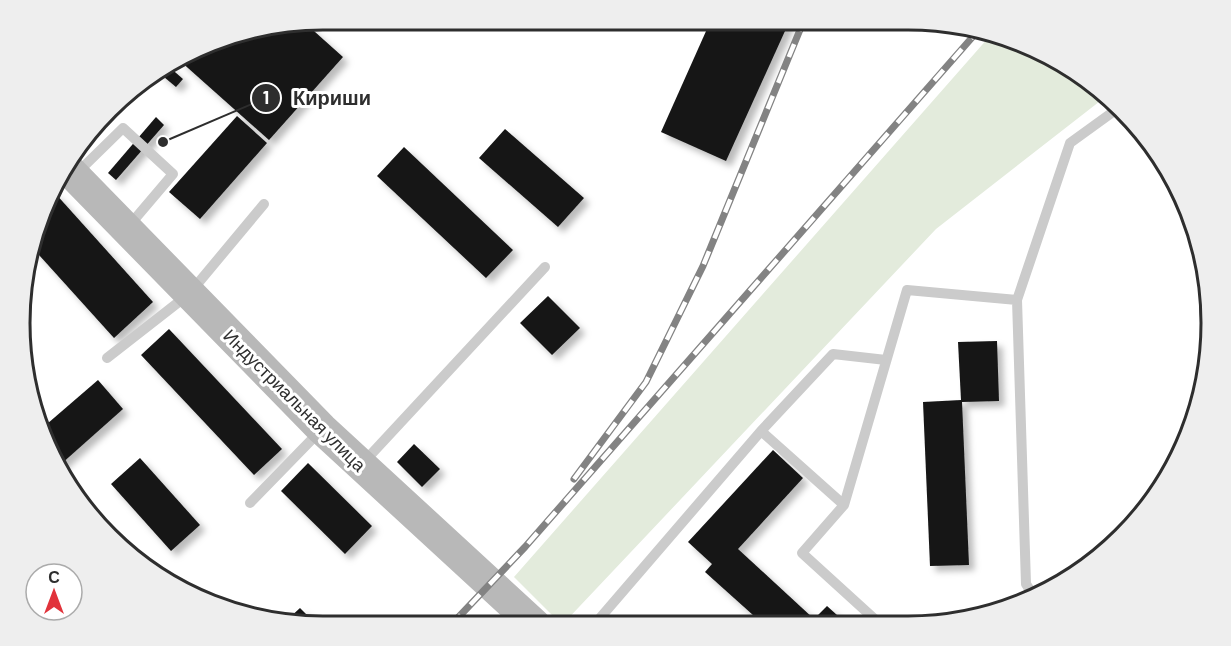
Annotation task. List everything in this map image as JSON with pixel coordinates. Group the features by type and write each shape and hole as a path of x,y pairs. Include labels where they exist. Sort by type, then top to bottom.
{"main road":[{"name":"Индустриальная улица","path":"71,172 322,429 525,616"}],"lane":[{"path":"1030,590 1026,584 1017,300 1070,143 1112,113"},
{"path":"74,168 123,128 174,174 127,227"},
{"path":"107,358 189,294 264,204"},
{"path":"360,465 544,267"},
{"path":"871,616 802,553 844,505 907,290 1017,300"},
{"path":"602,616 761,431 833,354 886,360"},
{"path":"250,503 322,429"},
{"path":"761,431 844,505"}],"green space":[{"path":"986,41 1038,60 1071,79 1099,102 936,229 570,616 553,616 514,577"}],"building":[{"path":"707,30 785,30 726,161 661,132"},
{"path":"313,31 343,57 269,140 184,65 211,52 247,40"},
{"path":"173,71 183,79 176,87 164,77"},
{"path":"237,116 267,143 200,219 169,192"},
{"path":"156,117 164,125 116,180 108,173"},
{"path":"505,129 584,198 558,227 479,158"},
{"path":"404,147 513,250 486,278 377,176"},
{"path":"58,197 153,302 114,338 38,254"},
{"path":"548,296 580,328 552,355 520,323"},
{"path":"169,329 282,449 254,475 141,355"},
{"path":"997,341 999,401 962,402 969,565 930,566 923,402 961,400 958,342"},
{"path":"98,380 123,409 64,461 48,423"},
{"path":"414,444 440,469 422,487 397,462"},
{"path":"773,450 803,478 738,549 811,616 754,616 705,572 712,564 688,542"},
{"path":"140,458 200,525 171,551 111,484"},
{"path":"308,463 372,526 345,554 281,491"},
{"path":"827,606 838,616 817,616"},
{"path":"300,608 307,615 304,615 294,614"}],"railway":[{"path":"574,479 646,382 703,266 800,30"},
{"path":"460,616 525,547 972,37"}],"place":[{"name":"Кириши","path":"163,142"}]}
